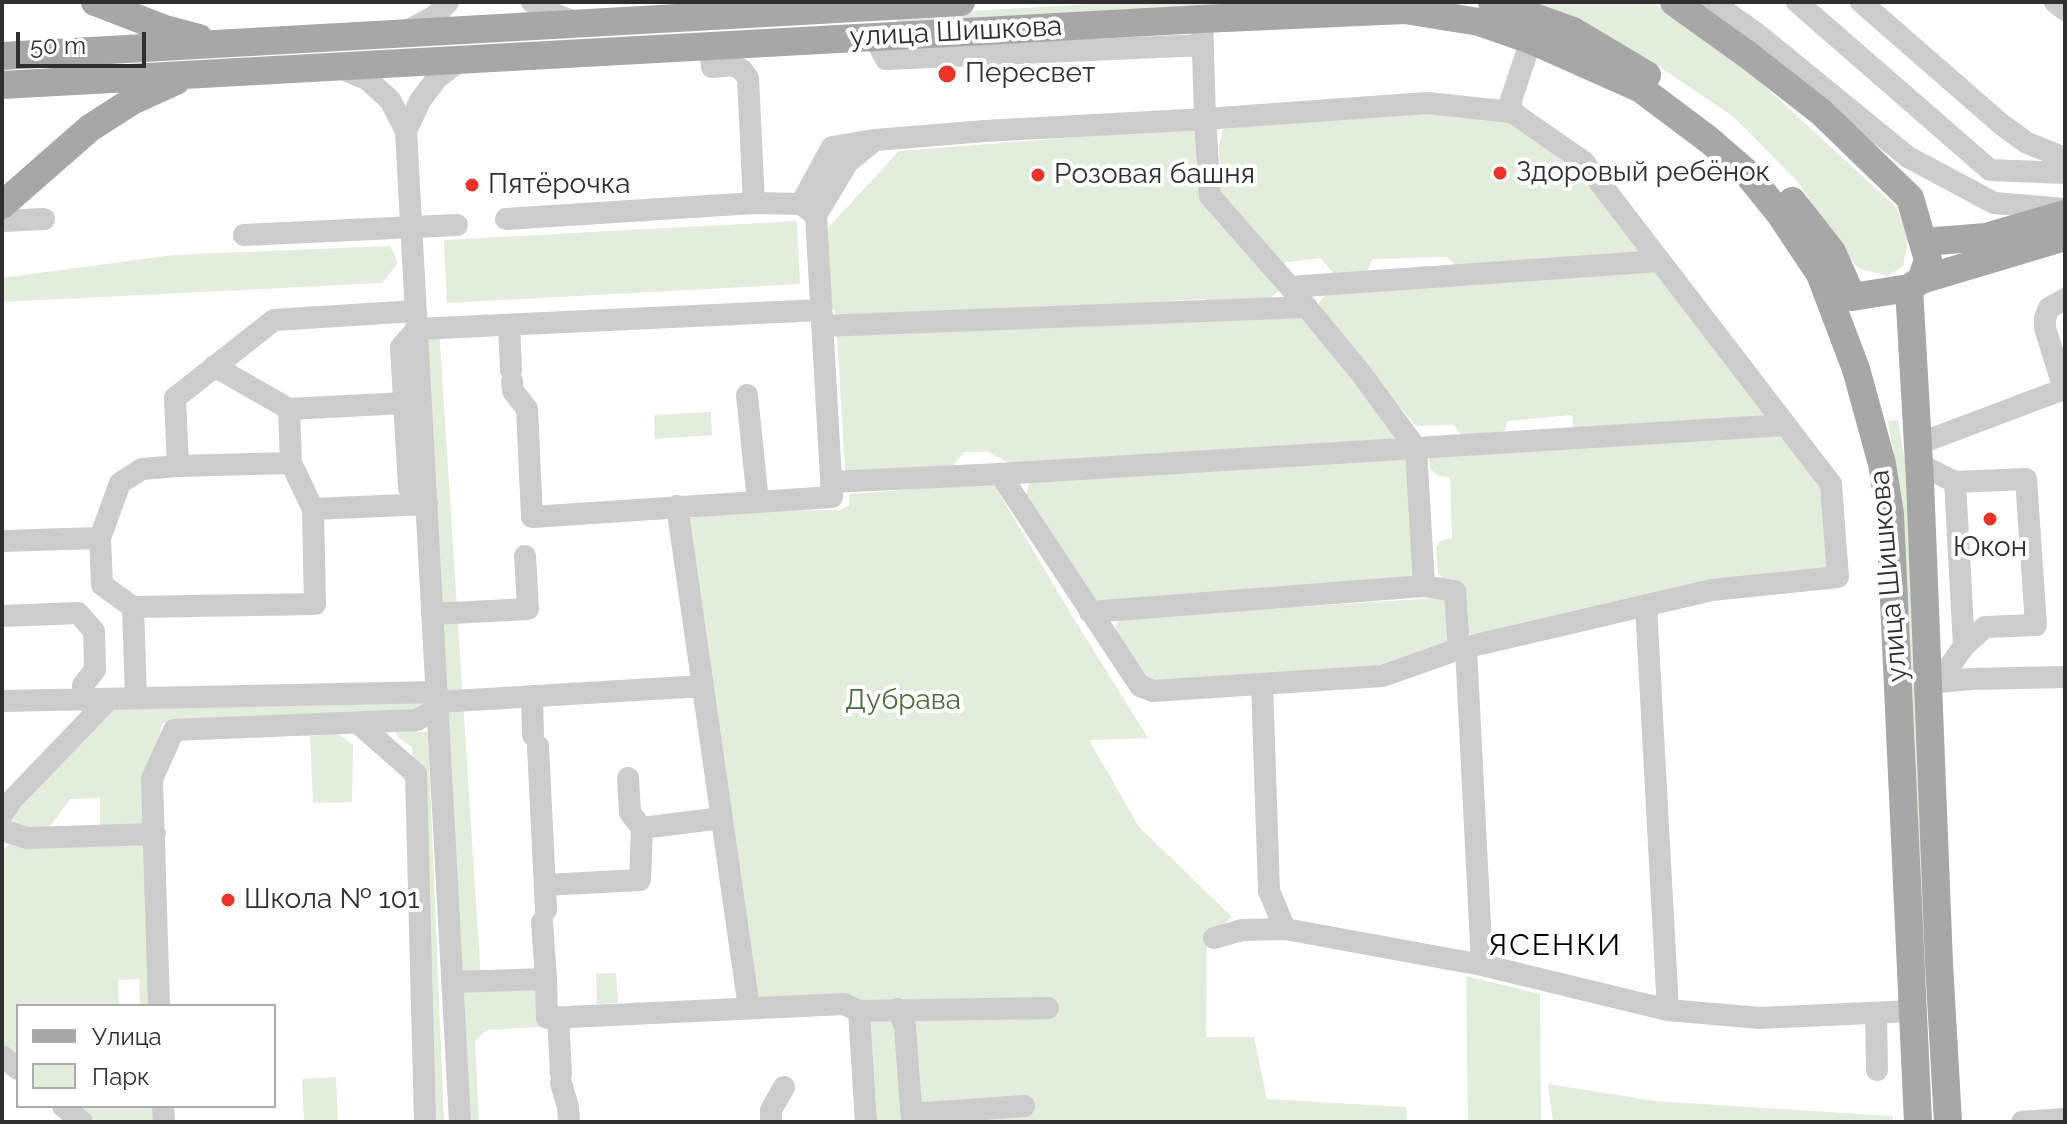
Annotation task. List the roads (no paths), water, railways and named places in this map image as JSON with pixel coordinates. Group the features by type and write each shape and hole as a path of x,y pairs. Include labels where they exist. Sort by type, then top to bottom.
{"main road":[{"path":"95,2 165,29 223,44"},
{"name":"улица Шишкова","path":"2,56 961,2"},
{"path":"1492,2 1573,31 1646,75 1724,128 1775,182 1832,252 1852,297 1882,464"},
{"name":"улица Шишкова","path":"1674,2 1752,44 1910,198 1928,260 1915,284 1918,454 1946,660 1926,963 1913,1011 1918,1122"},
{"path":"881,36 887,6"},
{"name":"улица Шишкова","path":"2,85 881,36 1203,32 1413,6 1479,22 1531,40 1641,89 1746,172 1780,214 1820,274 1856,369 1882,464 1890,514 1926,963 1948,1122"},
{"path":"762,13 764,43"},
{"path":"2,205 90,128 132,101 190,74"},
{"path":"1923,242 1986,237 2065,212"},
{"path":"1852,297 1915,284 2065,237"}],"street":[{"path":"402,34 435,16 448,2"},
{"path":"532,2 541,9 580,24"},
{"path":"1712,2 1752,44 1908,157 1994,203 2065,212"},
{"path":"1797,2 1990,170 2065,173"},
{"path":"1861,2 2001,124 2027,143 2065,158"},
{"path":"2055,2 2065,10"},
{"path":"1203,32 1210,196 1307,307 1416,448 1424,586"},
{"path":"1512,112 1511,100 1531,40"},
{"path":"710,46 712,67 733,65 748,78 754,203"},
{"path":"406,131 420,101 437,78 462,59"},
{"path":"337,66 368,80 390,100 406,131 460,1122"},
{"path":"532,517 832,497 822,318 808,209 848,162 875,140 1427,103 1512,112 1584,162 1831,484 1838,577 1712,590 1462,649 1382,676 1153,691 1140,686 1000,474"},
{"path":"506,219 754,203 808,209"},
{"path":"2,221 44,219"},
{"path":"244,235 457,225"},
{"path":"1290,287 1660,261"},
{"path":"1946,660 1985,627 2036,625 2026,479 1955,482 1918,454 2065,390 2045,328 2045,318 2049,308 2065,299"},
{"path":"178,466 175,398 274,320 417,320 509,325 1307,307"},
{"path":"417,320 401,347 404,403 409,488 427,504"},
{"path":"432,614 528,609 524,536 532,517 527,409 513,391 509,325"},
{"path":"214,366 289,409 404,403"},
{"path":"747,395 758,502"},
{"path":"289,409 291,463 313,509 315,604 133,607 102,585 100,538 120,483 142,469 291,463"},
{"path":"831,482 1785,425"},
{"path":"1946,660 1955,482"},
{"path":"313,509 427,504"},
{"path":"677,506 749,1008"},
{"path":"2,541 100,538"},
{"path":"1090,612 1424,586 1455,591 1462,649 1482,965"},
{"path":"1646,605 1668,1010"},
{"path":"133,607 136,698"},
{"path":"2,616 78,613 94,631 95,670 83,685 83,700"},
{"path":"1946,660 1971,679 2065,677"},
{"path":"1262,684 1269,891 1285,929"},
{"path":"2,701 136,698 437,701 703,686"},
{"path":"532,696 545,885 547,1018 844,1004 859,1011 1048,1008"},
{"path":"2,815 12,800 109,699"},
{"path":"159,1004 152,779 174,730 417,720 437,701"},
{"path":"358,723 416,774 425,1122"},
{"path":"545,885 640,880 642,828 630,813 628,778"},
{"path":"642,828 722,818"},
{"path":"2,830 27,838 155,834"},
{"path":"1214,938 1242,930 1285,929 1482,965 1668,1010 1760,1018 1913,1011"},
{"path":"452,982 546,979"},
{"path":"898,1009 905,1027 912,1118 1024,1106"},
{"path":"859,1011 866,1122"},
{"path":"1876,1013 1877,1070"},
{"path":"558,1017 561,1078 569,1122"},
{"path":"771,1122 771,1110 784,1087"},
{"path":"65,1108 82,1122"},
{"path":"2022,1122 2065,1119"}],"place":[{"name":"Пересвет","path":"947,74"},
{"name":"Здоровый ребёнок","path":"1500,173"},
{"name":"Розовая башня","path":"1038,175"},
{"name":"Пятёрочка","path":"472,185"},
{"name":"Юкон","path":"1990,519"},
{"name":"Школа № 101","path":"228,900"}],"district":[{"name":"ЯСЕНКИ","path":"1555,946"}],"park label":[{"name":"Дубрава","path":"903,701"}]}
